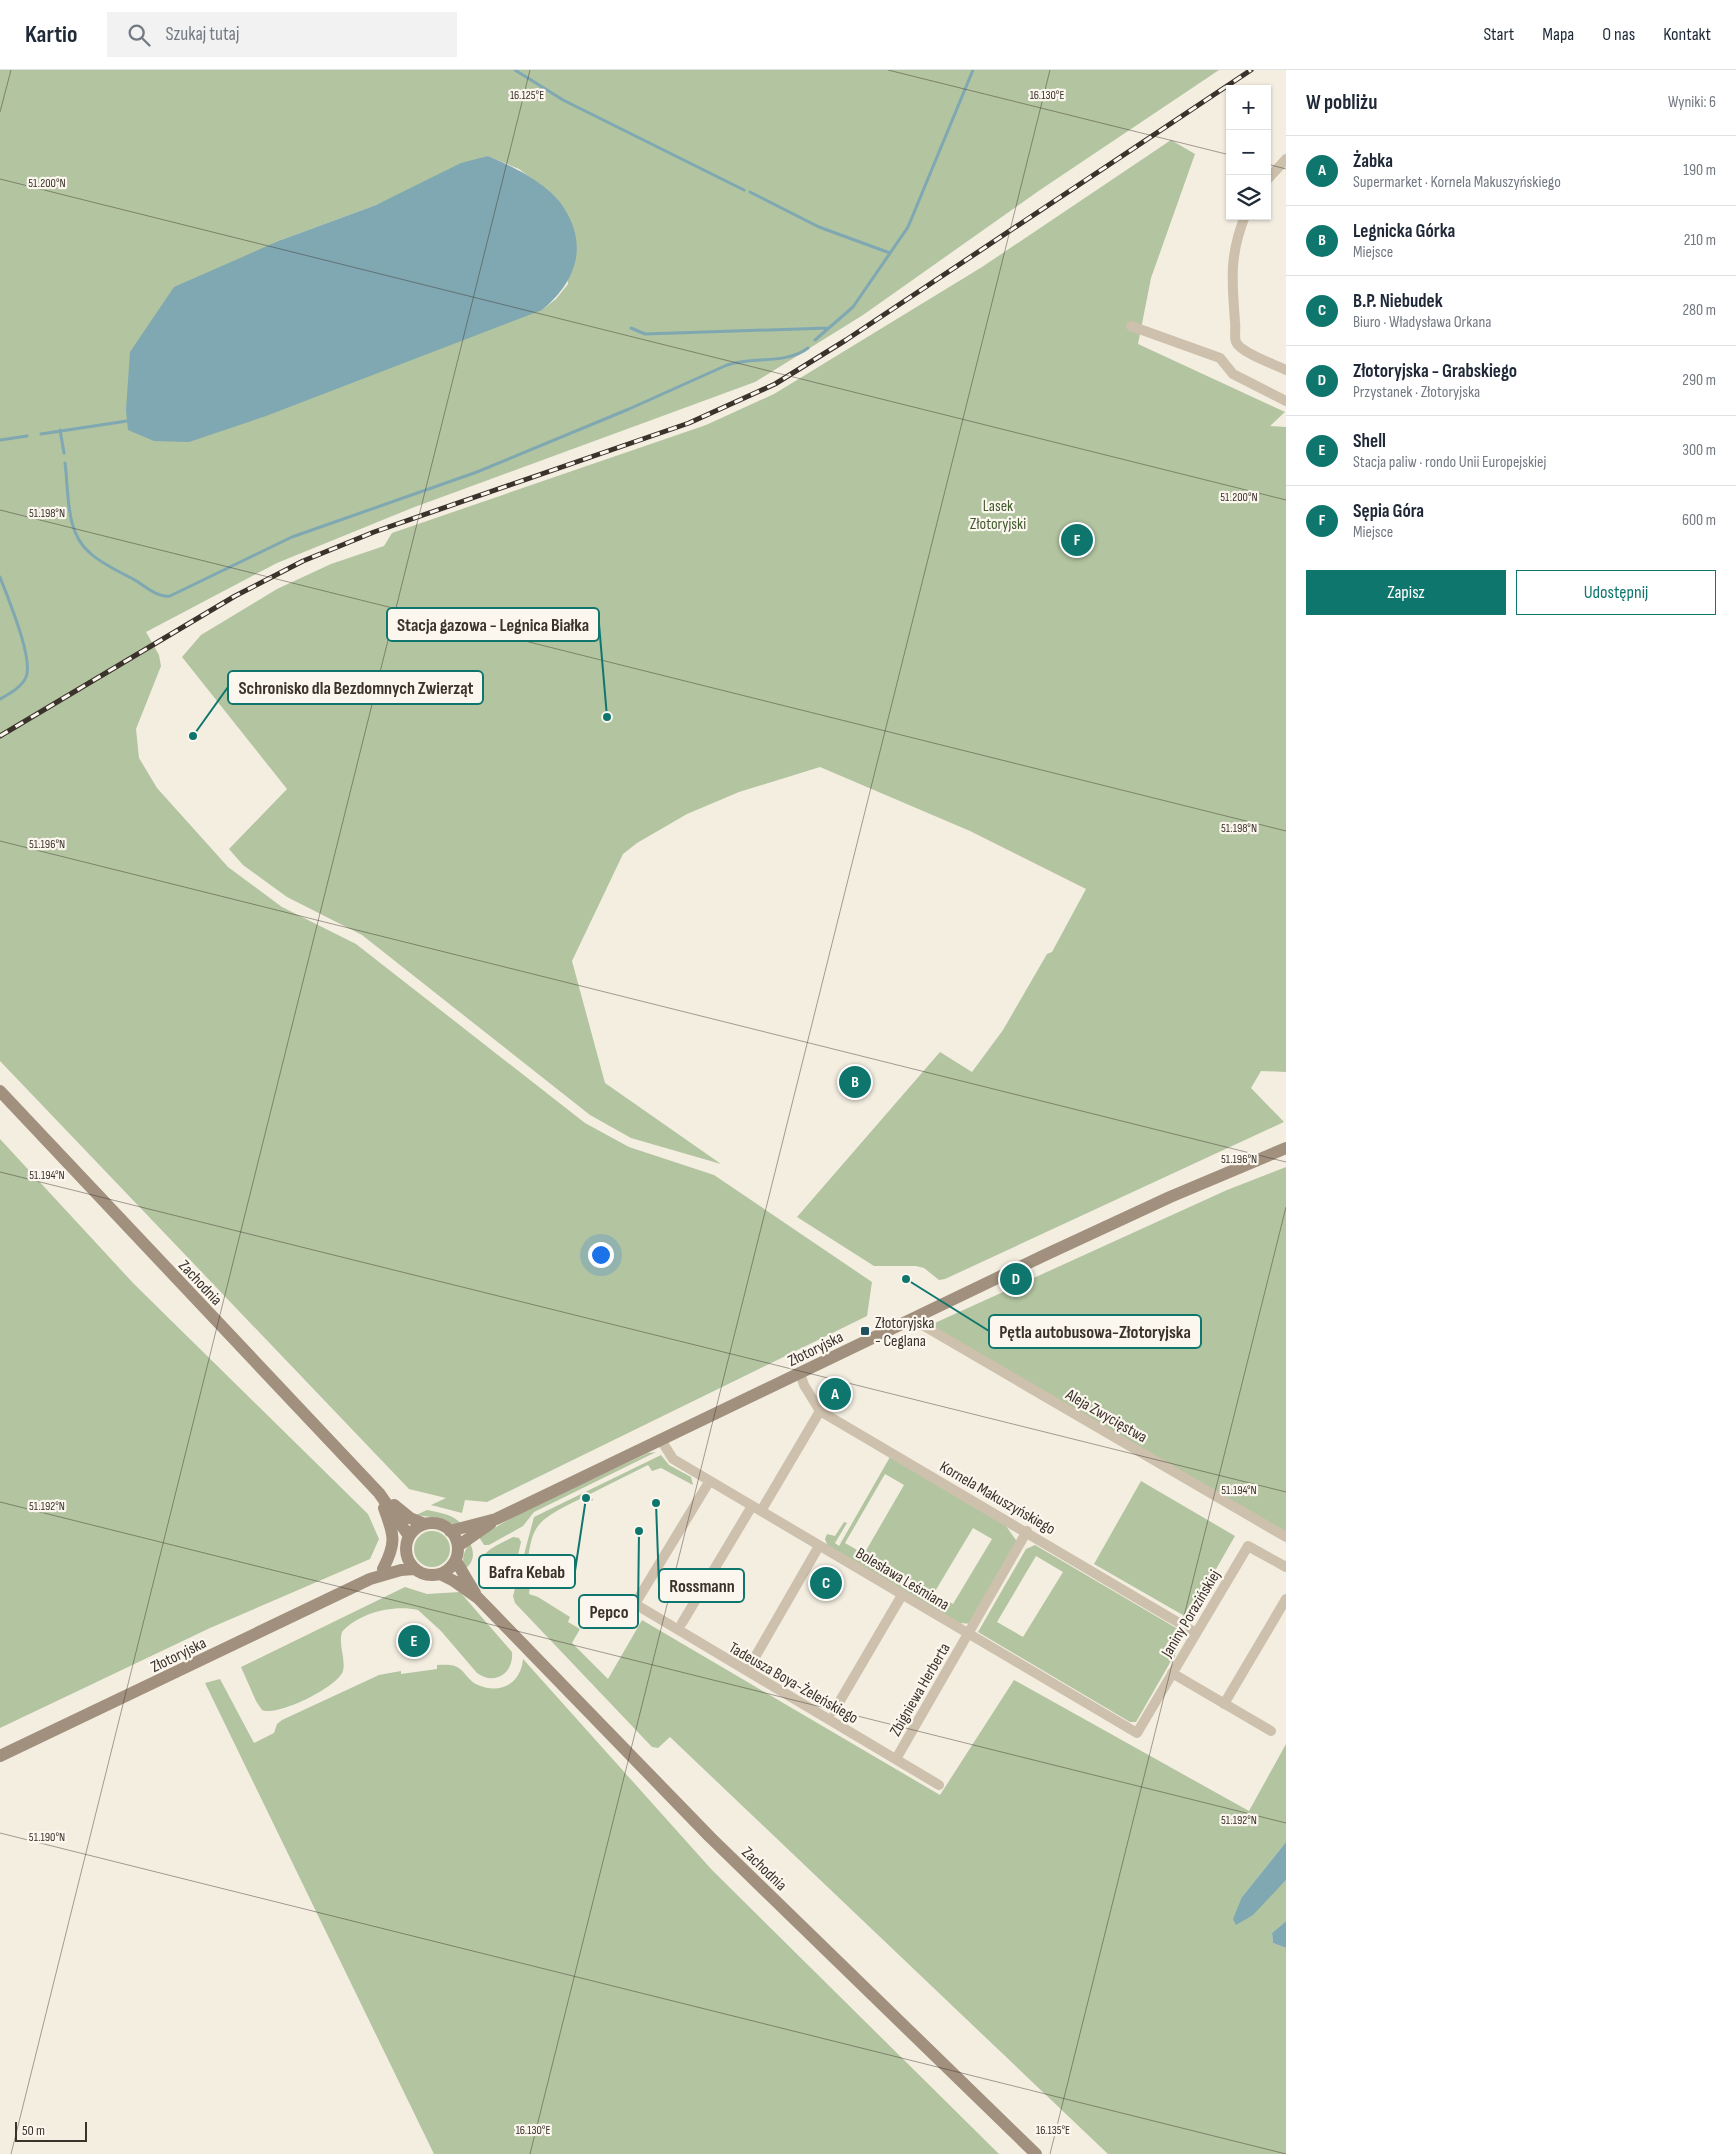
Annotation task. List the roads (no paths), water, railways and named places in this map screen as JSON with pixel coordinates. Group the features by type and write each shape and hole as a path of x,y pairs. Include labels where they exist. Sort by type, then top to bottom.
{"main road":[{"name":"Zachodnia","path":"0,1091 379,1494 404,1526 409,1536"},
{"name":"Złotoryjska","path":"458,1546 496,1519 912,1319 1161,1201 1286,1148"},
{"name":"Zachodnia","path":"379,1494 409,1518 425,1524"},
{"path":"379,1494 394,1540 392,1550 383,1569"},
{"name":"Złotoryjska","path":"450,1531 496,1519"},
{"path":"425,1524 437,1524 450,1531 458,1546 456,1561 449,1569 440,1574 425,1575 414,1569 407,1558 406,1550 409,1536 414,1530 425,1524"},
{"name":"Złotoryjska","path":"370,1579 396,1561 406,1550"},
{"name":"Zachodnia","path":"456,1561 478,1598"},
{"name":"Złotoryjska","path":"0,1756 370,1579 401,1570 414,1569"},
{"name":"Zachodnia","path":"440,1574 454,1581 478,1598 710,1837 1036,2154"}],"street":[{"path":"1271,176 1286,160"},
{"path":"1244,220 1233,260 1231,283 1236,341 1242,349 1286,370"},
{"path":"1131,326 1220,358 1233,374 1286,401"},
{"name":"Aleja Zwycięstwa","path":"912,1319 1286,1537"},
{"name":"Kornela Makuszyńskiego","path":"800,1373 804,1385 820,1411 1196,1633"},
{"path":"682,1623 820,1411"},
{"name":"Bolesława Leśmiana","path":"661,1440 673,1459 709,1482 1137,1733"},
{"name":"Tadeusza Boya-Żeleńskiego","path":"709,1482 635,1604 938,1785"},
{"name":"Zbigniewa Herberta","path":"896,1759 1027,1532"},
{"path":"747,1671 819,1546"},
{"name":"Janiny Porazińskiej","path":"1137,1733 1248,1546 1286,1567"},
{"path":"834,1711 902,1595"},
{"path":"1224,1704 1286,1599"},
{"path":"1172,1673 1271,1731"}],"water":[{"path":"488,156 520,171 549,191 564,208 572,222 577,250 575,264 563,288 542,310 266,416 189,442 154,441 128,430 126,410 130,352 174,287 281,240 376,205 461,163"},
{"path":"1286,1842 1286,1880 1253,1915 1236,1925 1233,1919 1242,1897"},
{"path":"1286,1921 1286,1948 1273,1943 1272,1933"}],"waterway":[{"path":"515,70 563,100 744,190"},
{"path":"815,340 853,307 908,227 973,70"},
{"path":"750,192 819,227 890,253"},
{"path":"631,328 645,334 829,328"},
{"path":"65,463 72,523 82,545 105,564 155,593 170,596 292,537 477,472 629,409 727,365 737,362 790,357 808,348"},
{"path":"41,434 127,421"},
{"path":"60,430 64,453"},
{"path":"0,440 27,436"},
{"path":"0,577 19,627 27,668 26,677 22,684 0,699"}],"railway":[{"path":"0,736 235,596 303,561 374,532 689,423 775,384 846,340 1251,70"}],"place":[{"name":"Sępia Góra","path":"1077,540"},
{"name":"Stacja gazowa - Legnica Białka","path":"607,717"},
{"name":"Schronisko dla Bezdomnych Zwierząt","path":"193,736"},
{"name":"Legnicka Górka","path":"855,1082"},
{"name":"Pętla autobusowa-Złotoryjska","path":"906,1279"},
{"name":"Złotoryjska - Grabskiego","path":"1016,1279"},
{"name":"Złotoryjska - Ceglana","path":"865,1331"},
{"name":"Żabka","path":"835,1394"},
{"name":"Bafra Kebab","path":"586,1498"},
{"name":"Rossmann","path":"656,1503"},
{"name":"Pepco","path":"639,1531"},
{"name":"B.P. Niebudek","path":"826,1583"},
{"name":"Shell","path":"414,1641"}],"park label":[{"name":"Lasek Złotoryjski","path":"998,514"}]}
